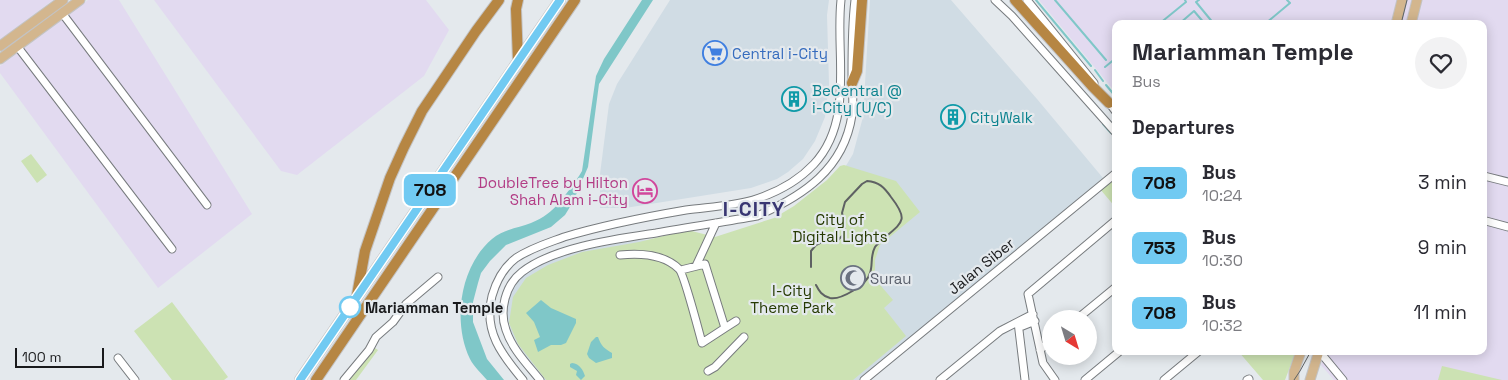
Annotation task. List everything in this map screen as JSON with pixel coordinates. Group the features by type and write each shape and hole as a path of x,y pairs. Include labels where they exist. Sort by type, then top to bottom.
{"highway":[{"path":"356,298 365,252 390,178 404,147 422,111 499,0"},
{"path":"518,0 516,9 518,61"},
{"path":"300,380 560,0"},
{"path":"316,380 575,0"},
{"path":"852,83 856,71 862,0"},
{"path":"1015,0 1109,103"}],"main road":[{"path":"0,46 63,0"},
{"path":"0,59 80,0"},
{"path":"1397,20 1402,0"},
{"path":"1412,20 1417,0"},
{"path":"1294,380 1294,372 1300,355"},
{"path":"1310,380 1318,355"}],"street":[{"path":"524,380 505,359 497,346 491,327 490,306 494,288 503,272 515,259 537,246 597,227 753,200 781,189 798,178 815,163 830,141 838,115 841,0"},
{"path":"540,380 514,347 506,331 503,317 505,299 510,285 521,272 544,260 612,240 757,216 778,207 802,193 820,178 834,161 847,136 852,115 854,0"},
{"path":"995,0 1012,16 1112,128"},
{"path":"1027,0 1087,72 1112,107"},
{"path":"62,13 207,206"},
{"path":"17,46 172,249"},
{"name":"Jalan Siber","path":"864,380 1112,176"},
{"path":"1487,177 1508,182"},
{"path":"1487,221 1508,227"},
{"path":"696,266 716,223"},
{"path":"1055,380 1043,363 1029,299 1030,292 1112,223"},
{"path":"567,237 574,250"},
{"path":"620,255 636,253 653,256 667,261 681,270 702,343 736,321"},
{"path":"681,270 705,264 725,328"},
{"path":"344,380 361,357 369,350 382,330 388,327 412,298 438,277"},
{"path":"1088,310 1112,290"},
{"path":"940,380 994,335 1034,318"},
{"path":"1019,325 1025,380"},
{"path":"708,371 722,360 744,337"},
{"path":"1085,380 1115,355"},
{"path":"1164,380 1194,355"},
{"path":"1322,355 1343,380"},
{"path":"118,358 135,380"}],"shaded area":[{"path":"0,0 53,0 0,40"},
{"path":"88,0 119,0 252,214 158,288 0,73 0,66"},
{"path":"154,0 426,0 449,30 424,76 297,175 281,171"},
{"path":"670,0 829,0 827,15 829,84 825,117 815,141 803,159 777,179 751,188 625,208 600,208 600,174 609,104 617,84"},
{"path":"870,0 951,0 1103,178 860,380 544,380 516,344 509,330 507,318 508,300 514,285 522,276 542,263 593,248 637,240 691,241 709,246 773,226 841,174 853,154 863,117"},
{"path":"1039,0 1508,0 1508,380 1334,380 1321,365 1324,355 1487,355 1487,20 1112,20 1112,88"}],"green space":[{"path":"31,154 47,175 37,183 21,161"},
{"name":"I-City Theme Park","path":"844,165 896,181 920,212 880,245 875,260 875,279 893,300 884,308 906,336 853,380 546,380 518,344 509,323 513,297 526,278 548,265 582,252 639,242 688,230 715,237 774,218 794,206 827,180 840,166"},
{"path":"1112,178 1112,203 1100,189"},
{"path":"172,302 228,377 224,380 172,380 134,331"},
{"path":"375,348 378,350 356,380 347,380 354,369"},
{"path":"1241,355 1294,355 1285,380 1263,380"},
{"path":"1442,366 1502,380 1438,380"}],"water":[{"path":"642,0 653,0 599,84 588,167 573,202 565,215 551,227 506,245 481,273 473,302 473,322 487,359 504,380 487,380 470,359 464,344 461,312 462,295 466,279 481,250 492,239 501,233 531,223 547,214 559,203 579,176 582,171 596,76 604,59"},
{"path":"541,300 551,308 576,319 576,323 566,343 551,345 538,352 534,340 540,337 534,322 526,313"},
{"path":"596,337 612,353 612,358 596,363 589,358 587,354 591,342"},
{"path":"572,363 579,366 583,372 585,376 581,380 576,375 577,371 570,367"}],"waterway":[{"path":"1036,0 1091,66"},
{"path":"1055,0 1106,60"},
{"path":"1164,20 1186,2 1185,0"},
{"path":"1199,0 1196,2 1211,20"},
{"path":"1270,20 1290,3 1287,0"},
{"path":"1184,20 1194,11 1202,20"},
{"path":"1105,67 1112,61"},
{"path":"1095,70 1103,81"},
{"path":"1106,85 1112,92"},
{"path":"1103,124 1111,133"}],"tram line":[{"path":"1402,20 1407,0"},
{"path":"1294,380 1309,355"}],"railway":[{"path":"811,267 811,251 816,245 822,242 838,240 844,234 845,223 842,213 845,202 867,181 878,184 883,188 897,205 902,216 899,224 875,247 868,278 853,291 835,298 823,295 816,285"}],"bus line":[{"name":"708","path":"300,380 560,0"}],"place":[{"name":"Central i-City","path":"715,53"},
{"name":"BeCentral @ i-City (U/C)","path":"794,99"},
{"name":"CityWalk","path":"953,117"},
{"name":"DoubleTree by Hilton Shah Alam i-City","path":"645,191"},
{"name":"Surau","path":"853,278"},
{"name":"Mariamman Temple","path":"350,307"}],"district":[{"name":"I-CITY","path":"754,209"}],"park label":[{"name":"City of Digital Lights","path":"840,228"}]}
